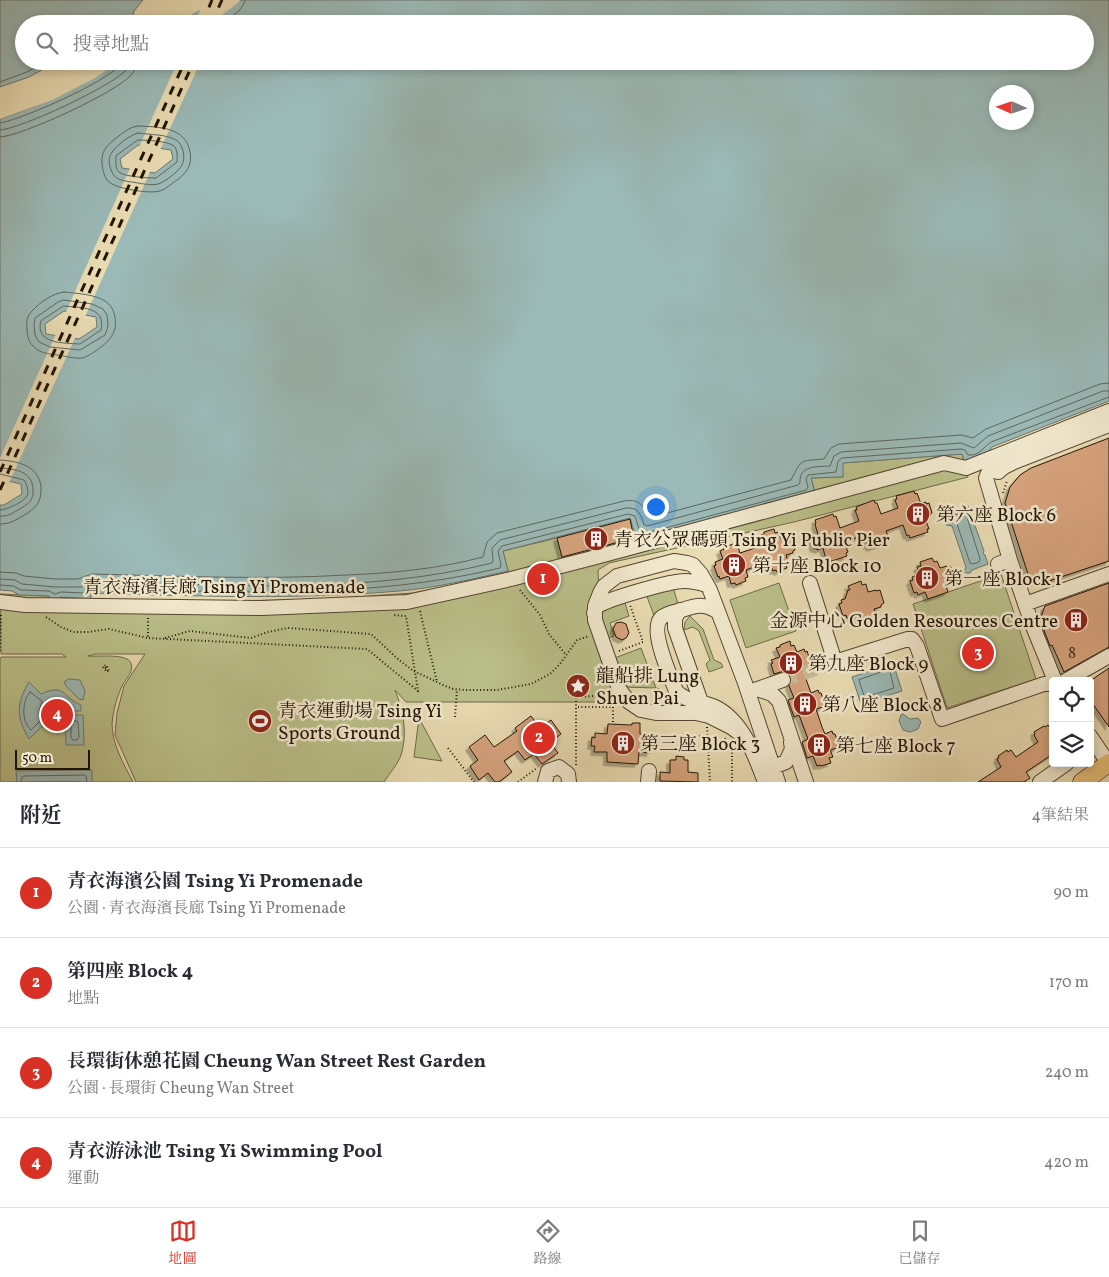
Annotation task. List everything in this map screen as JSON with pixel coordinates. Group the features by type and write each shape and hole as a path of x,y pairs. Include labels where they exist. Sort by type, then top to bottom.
{"main road":[{"path":"1082,782 1109,763"}],"street":[{"name":"青衣海濱長廊 Tsing Yi Promenade","path":"0,602 25,605 262,608 407,602 511,579 944,463 966,468 1109,411"},
{"path":"1053,677 1025,604 1004,562 997,496 992,488 994,478 1109,425"},
{"path":"765,782 731,727 709,716 696,713 656,713 641,710 629,702 619,689 595,620 594,614 598,598 604,586 618,576 674,561 693,565 704,579 752,691 778,782"},
{"path":"1025,604 1109,574"},
{"path":"594,614 596,608 608,600 675,582 704,579"},
{"path":"810,583 835,662 912,639 917,646 942,719 1044,684 1049,684"},
{"path":"1032,624 1038,602 1046,597"},
{"path":"718,612 712,607 704,605 697,605 674,612 660,619 657,623 657,635 676,691 683,697 714,706 728,715 736,724 738,738"},
{"path":"674,612 674,628 697,701"},
{"path":"1072,677 1109,656"},
{"path":"752,691 783,680"},
{"path":"752,691 772,694 779,701 806,782"},
{"path":"773,767 786,762 792,749 790,734"},
{"path":"1094,744 1109,763"},
{"path":"1040,782 1061,767"},
{"path":"543,777 551,769 559,768 573,777"}],"path":[{"path":"997,496 1006,472"},
{"path":"511,579 540,615 549,634 566,655"},
{"path":"417,599 437,683"},
{"path":"607,655 644,642 630,602"},
{"path":"0,651 1,609"},
{"path":"43,616 73,632 109,629 148,638 166,638 190,631 251,638 288,628 371,634 399,660 415,671 437,683 458,689 497,690 531,684 550,674 577,640 595,634"},
{"path":"148,616 148,638"},
{"path":"158,638 367,649 418,691 406,616"},
{"path":"103,667 106,672 108,671 104,666 106,665 109,670"},
{"path":"652,706 659,688"},
{"path":"455,718 458,689"},
{"path":"573,777 576,697 616,694"},
{"path":"578,707 613,707 613,724"},
{"path":"707,724 710,782"},
{"path":"724,733 727,746"},
{"path":"699,736 712,738"},
{"path":"732,782 738,738"},
{"path":"448,748 474,782"},
{"path":"518,782 543,777"}],"green space":[{"path":"962,454 968,477 794,522 609,563 598,570 600,608 624,600 629,616 610,623 614,636 605,639 601,630 603,659 607,676 619,702 406,702 395,690 402,714 404,730 403,747 400,758 384,782 136,782 115,735 117,713 124,686 145,654 96,654 88,656 124,658 132,666 131,672 123,684 117,699 112,724 116,747 133,782 0,782 1,657 66,657 62,654 1,654 0,594 49,596 59,600 60,597 121,600 230,601 327,599 413,593 509,575 503,551 557,538 564,563 815,492 811,478 843,477 842,463"},
{"path":"1001,574 1036,679 947,708 913,604"},
{"path":"779,583 796,631 746,648 730,600"},
{"path":"673,587 678,604 657,612 655,618 646,594"},
{"path":"690,616 703,629 714,660 721,663 723,667 709,672 706,664 710,660 699,631 693,627 684,630 685,622"},
{"path":"641,648 656,688 623,687 618,675 622,673 619,663 614,664 612,659"},
{"path":"419,718 442,761 414,757"}],"water":[{"path":"0,0 143,0 133,15 15,15 15,70 42,70 29,77 0,87"},
{"path":"240,0 1109,0 1109,401 992,447 988,453 965,464 962,454 843,463 843,477 811,478 815,493 637,540 630,518 503,551 508,571 413,590 322,596 91,593 91,599 60,597 59,600 49,600 49,596 19,595 12,591 0,590 0,505 4,505 22,494 21,484 0,479 0,119 62,94 105,70 1094,70 1094,15 221,15","holes":["138,145 171,150 173,159 155,173 122,168 120,159","64,311 96,317 97,327 79,339 46,334 45,324"]},
{"path":"201,9 206,15 192,15"},
{"path":"968,506 988,564 972,570 970,573 964,572 966,567 952,526 946,525 943,519 947,513"},
{"path":"893,663 902,691 861,704 852,677"},
{"path":"69,679 80,680 85,691 83,700 79,699 65,685 65,681"},
{"path":"29,682 41,694 55,690 63,692 81,705 81,711 62,711 59,704 48,704 45,706 44,713 49,720 29,739 22,724 19,711 22,697"},
{"path":"903,714 910,719 918,718 921,722 918,729 910,732 903,730 899,721"},
{"path":"65,715 83,715 84,745 66,745"},
{"path":"92,770 92,782 17,782 16,771"}],"pier":[{"path":"240,0 222,15 209,15 224,12"},
{"path":"200,7 209,15 198,15 200,10 189,15"},
{"path":"102,70 107,70 52,100 0,119 0,116 51,97"},
{"path":"174,70 197,70 160,150 139,147"},
{"path":"130,168 151,170 85,317 65,314"},
{"path":"56,334 76,336 9,483 0,481 0,458"}],"building":[{"path":"1109,438 1109,561 1046,582 1034,581 1028,574 1005,503 1010,487 1020,475 1031,468"},
{"path":"914,491 915,494 917,493 921,504 929,503 932,513 925,518 929,529 927,529 928,532 910,538 909,535 907,536 903,525 886,531 889,539 887,539 888,542 870,548 869,545 867,546 864,535 844,542 848,552 846,553 847,556 829,562 828,559 826,560 823,548 814,549 811,539 818,535 815,520 833,514 834,517 836,516 840,528 859,521 855,510 857,510 856,507 874,500 881,514 898,508 895,500 897,499 896,496"},
{"name":"青衣公眾碼頭 Tsing Yi Public Pier","path":"630,519 634,538 562,557 557,538"},
{"path":"774,529 775,533 778,532 781,539 788,536 789,540 791,539 795,550 793,553 786,555 788,562 785,563 787,568 777,572 776,570 773,571 769,561 746,570 748,577 745,578 746,581 736,585 735,583 731,584 729,576 720,579 718,577 714,566 716,565 715,562 723,559 720,551 723,548 733,544 735,548 738,547 740,553 764,545 761,535"},
{"name":"第一座 Block 1","path":"932,558 934,562 937,561 940,568 951,567 955,580 946,586 948,592 928,599 925,592 918,595 917,592 914,593 910,581 913,580 912,577 920,574 917,567 921,566 920,562"},
{"path":"861,581 862,585 866,584 868,592 880,590 884,603 881,607 874,609 876,616 873,617 874,620 860,624 854,616 847,618 846,615 843,616 839,604 842,603 841,600 845,599 848,590 850,590 848,586"},
{"name":"金源中心 Golden Resources Centre","path":"1109,583 1109,647 1064,672 1052,645 1050,646 1042,625 1042,614 1045,606"},
{"path":"616,623 626,624 629,633 622,640 616,637 613,629"},
{"path":"790,641 791,646 794,645 797,652 804,649 805,652 807,651 811,663 809,663 809,666 802,668 811,693 818,690 825,704 823,704 823,707 816,709 822,727 825,734 832,731 835,734 839,745 837,745 837,748 830,750 833,757 829,758 831,763 821,766 817,766 813,756 807,758 802,742 808,739 799,715 794,717 788,700 794,698 789,686 792,681 791,677 784,671 774,674 771,664 773,663 771,660 780,657 776,648"},
{"path":"1109,668 1109,727 1094,706 1094,678"},
{"path":"531,716 540,728 551,720 561,734 550,742 558,753 542,764 534,754 525,760 518,751 504,761 512,772 499,782 495,782 488,773 479,780 470,766 478,760 469,747 485,735 494,747 517,731 515,728"},
{"name":"第三座 Block 3","path":"632,723 640,723 640,734 651,734 650,753 639,752 638,764 607,762 607,752 594,752 595,746 591,746 592,737 595,738 595,733 607,734 608,724 632,725"},
{"path":"1048,725 1049,727 1049,757 1026,772 1030,778 1024,782 978,782 1001,767 997,759 999,758 998,756 1007,750 1008,752 1011,750 1016,757 1038,742 1034,732"},
{"path":"676,756 684,757 684,760 688,760 688,772 698,773 698,782 660,781 660,772 670,773 670,760 676,760"}],"tunnel":[{"path":"783,680 835,662"}],"railway":[{"path":"206,15 212,0"},
{"path":"215,15 222,0"},
{"path":"0,472 181,70"},
{"path":"0,490 190,70"}],"place":[{"name":"第六座 Block 6","path":"918,514"},
{"name":"青衣公眾碼頭 Tsing Yi Public Pier","path":"596,539"},
{"name":"第十座 Block 10","path":"734,565"},
{"name":"第一座 Block 1","path":"927,578"},
{"name":"青衣海濱公園 Tsing Yi Promenade","path":"543,579"},
{"name":"金源中心 Golden Resources Centre","path":"1076,620"},
{"name":"長環街休憩花園 Cheung Wan Street Rest Garden","path":"978,653"},
{"name":"第九座 Block 9","path":"791,663"},
{"name":"龍船排 Lung Shuen Pai","path":"578,686"},
{"name":"第八座 Block 8","path":"805,704"},
{"name":"青衣游泳池 Tsing Yi Swimming Pool","path":"57,715"},
{"name":"青衣運動場 Tsing Yi Sports Ground","path":"260,721"},
{"name":"第四座 Block 4","path":"539,738"},
{"name":"第三座 Block 3","path":"623,743"},
{"name":"第七座 Block 7","path":"819,745"}]}
